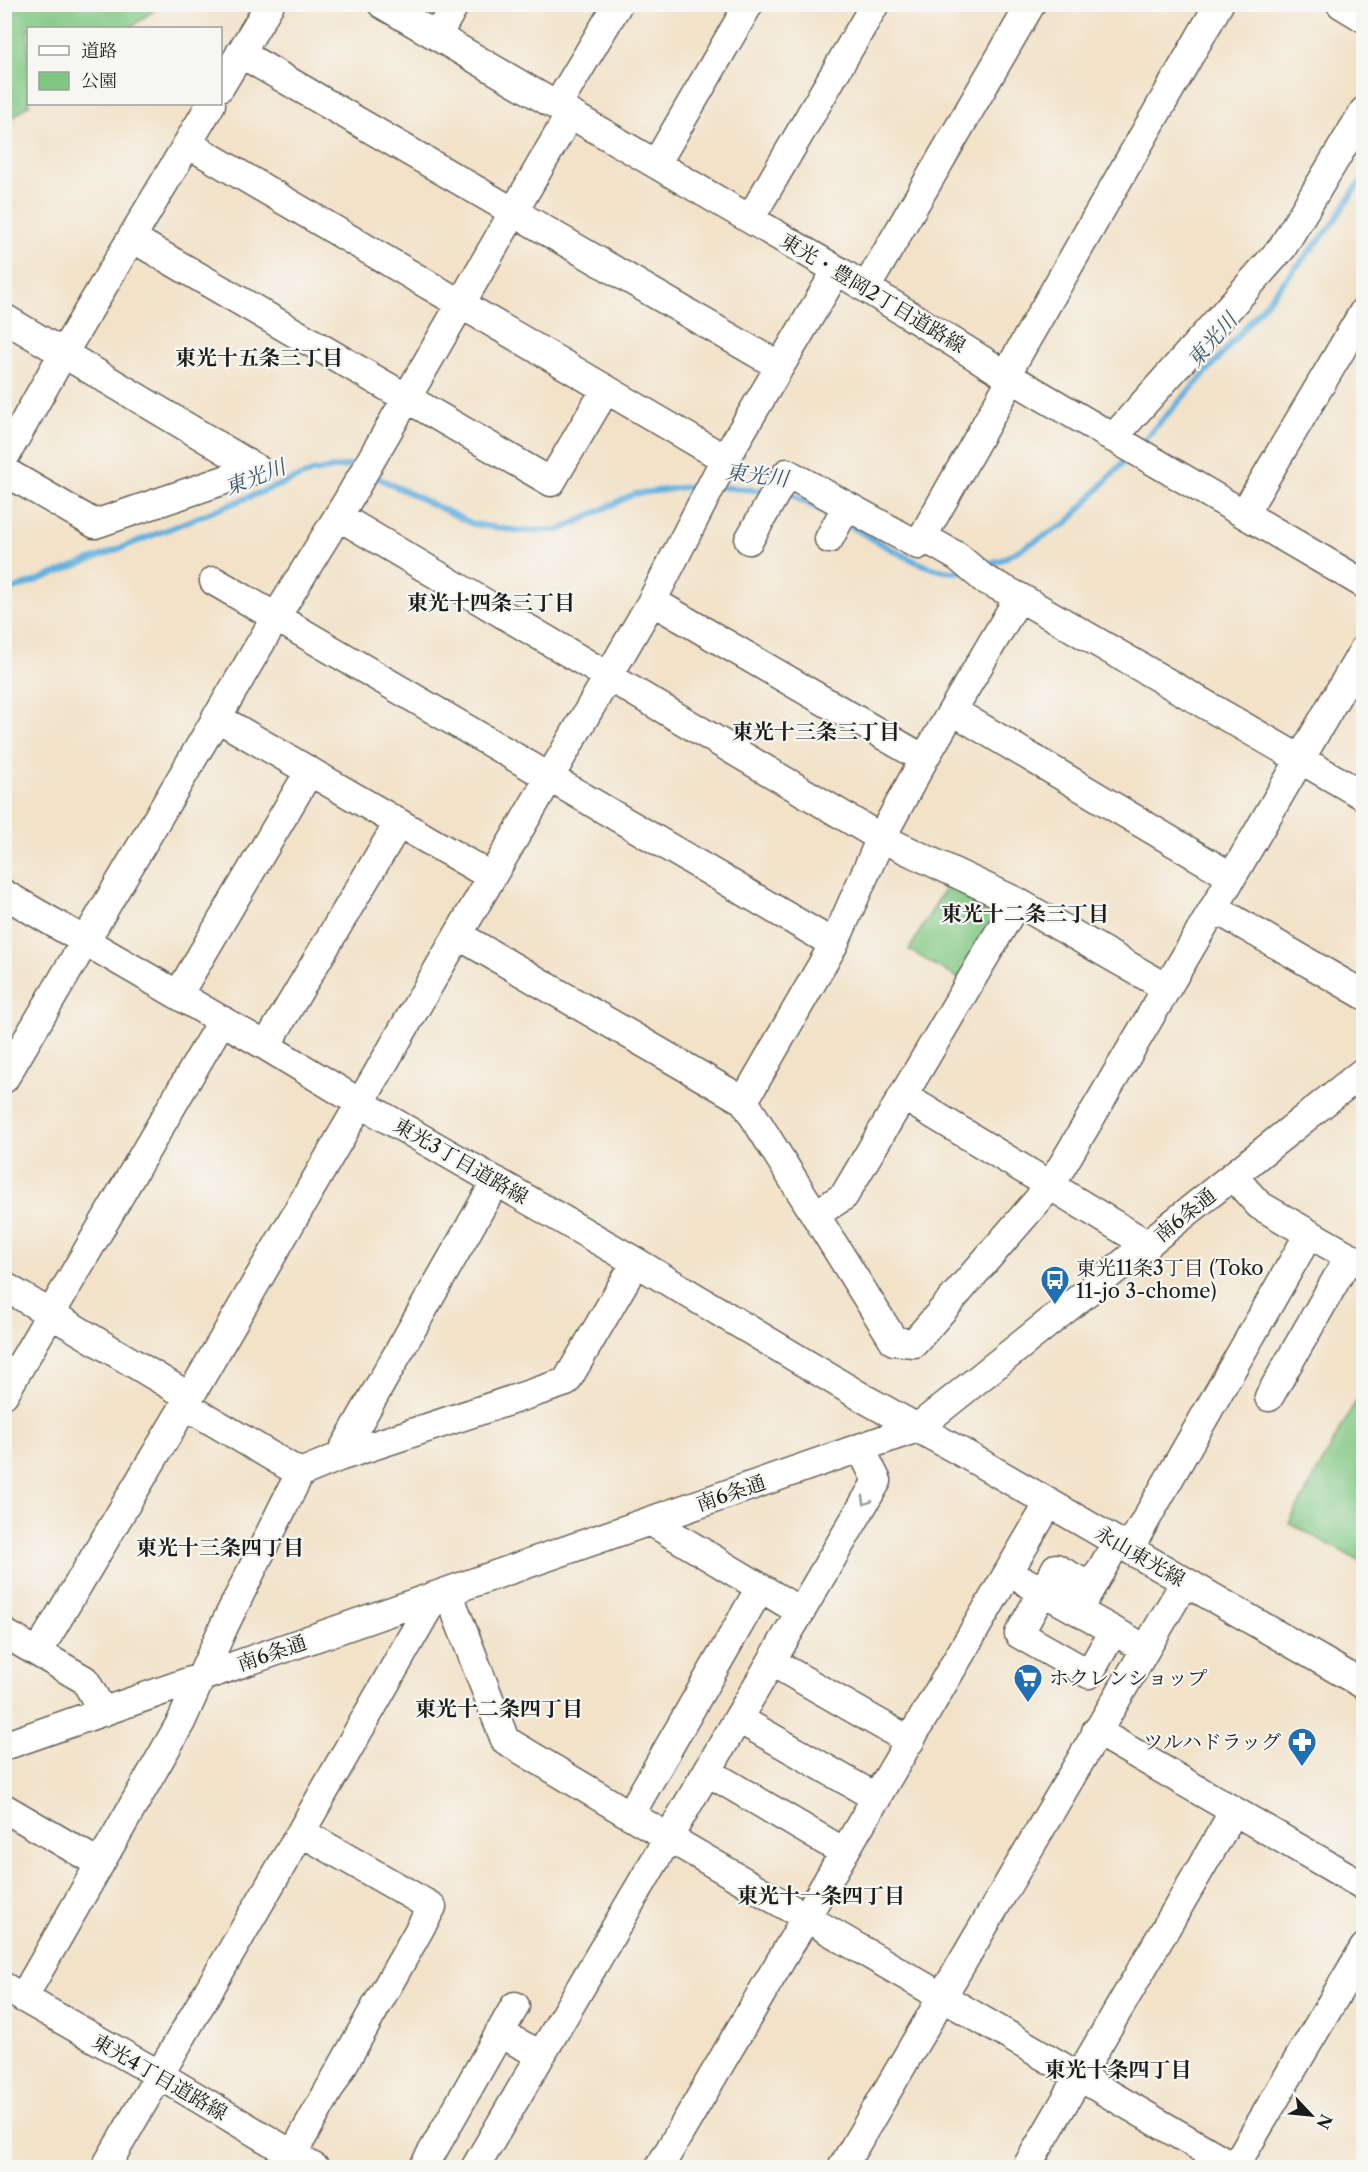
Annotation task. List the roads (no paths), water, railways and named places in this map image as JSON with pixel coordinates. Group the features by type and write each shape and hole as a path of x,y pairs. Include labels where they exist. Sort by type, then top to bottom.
{"street":[{"path":"222,84 270,4"},
{"name":"東光・豊岡2丁目道路線","path":"382,4 837,270 1009,376 1364,584"},
{"path":"437,36 455,4"},
{"path":"4,1079 216,717 343,508 513,212 618,4"},
{"path":"656,164 749,4"},
{"path":"750,219 875,4"},
{"path":"866,288 1031,4"},
{"path":"749,540 787,473 838,522 887,545 918,545 1009,376 1219,4"},
{"path":"1341,4 1364,18"},
{"path":"240,53 779,366"},
{"path":"4,458 210,105"},
{"path":"1128,446 1282,248 1364,111"},
{"path":"188,144 606,389 716,475"},
{"path":"132,238 551,482 606,389"},
{"path":"38,1652 188,1401 652,602 716,475 837,270"},
{"path":"1244,514 1364,311"},
{"path":"4,318 257,469 95,524 4,471"},
{"path":"343,508 608,677 881,838 1017,902 1167,988"},
{"path":"922,537 958,558 984,579 1364,796"},
{"path":"214,581 834,944"},
{"path":"744,1101 834,944 881,838 924,759 1019,597"},
{"path":"652,602 924,759"},
{"path":"458,935 744,1101 894,1341 914,1343 1051,1185 1364,649"},
{"path":"952,711 1232,877"},
{"path":"216,717 492,877"},
{"path":"178,995 309,772"},
{"path":"266,1046 398,824"},
{"name":"東光3丁目道路線","path":"4,894 917,1428"},
{"path":"816,1214 844,1196 1017,902"},
{"path":"1214,908 1364,994"},
{"path":"4,1394 222,1020"},
{"name":"南6条通","path":"4,1746 917,1428 1364,1071"},
{"path":"903,1096 1148,1245"},
{"path":"1233,1176 1259,1205 1356,1261 1269,1397"},
{"path":"339,1457 496,1181"},
{"path":"1085,1599 1123,1546 1309,1234"},
{"path":"11,1995 100,1864 181,1722 200,1677 300,1473 339,1457 567,1382 636,1262"},
{"path":"4,1286 300,1473"},
{"name":"永山東光線","path":"917,1428 1364,1685"},
{"path":"475,2168 877,1481 861,1449"},
{"path":"659,2168 1049,1503"},
{"path":"650,1521 801,1612"},
{"path":"1113,1631 1089,1674 1019,1634 1056,1568 1113,1631 1144,1649"},
{"path":"1009,1572 1043,1591"},
{"path":"842,2168 1185,1582"},
{"path":"630,1815 760,1588"},
{"path":"441,1595 505,1740 1235,2167 1364,1948"},
{"path":"105,2168 158,2074 441,1595"},
{"path":"4,1633 85,1680 103,1712"},
{"path":"772,1662 909,1741"},
{"path":"739,1719 877,1798"},
{"path":"1096,1731 1364,1886"},
{"path":"708,1772 844,1852"},
{"path":"4,1808 100,1864"},
{"path":"1026,2168 1234,1810"},
{"path":"297,2163 432,1907 301,1832"},
{"name":"東光4丁目道路線","path":"11,1995 158,2074 297,2163"},
{"path":"423,2168 515,2006"},
{"path":"499,2033 541,2055"}],"waterway":[{"name":"東光川","path":"1139,445 1213,365 1332,225 1356,187 1364,179"},
{"name":"東光川","path":"982,565 1001,560 1066,524 1130,455"},
{"name":"東光川","path":"4,593 312,472 351,465 358,468"},
{"name":"東光川","path":"372,475 473,524 519,531 560,530 634,494 701,485"},
{"name":"東光川","path":"720,487 767,491"},
{"name":"東光川","path":"786,492 833,517"},
{"name":"東光川","path":"845,523 918,563 949,572 961,571"}],"place":[{"name":"東光11条3丁目 (Toko 11-jo 3-chome)","path":"1055,1306"},
{"name":"ホクレンショップ","path":"1028,1704"},
{"name":"ツルハドラッグ","path":"1302,1768"}],"district":[{"name":"東光十五条三丁目","path":"259,357"},
{"name":"東光十四条三丁目","path":"491,602"},
{"name":"東光十三条三丁目","path":"816,731"},
{"name":"東光十二条三丁目","path":"1025,913"},
{"name":"東光十三条四丁目","path":"220,1547"},
{"name":"東光十二条四丁目","path":"499,1708"},
{"name":"東光十一条四丁目","path":"821,1895"},
{"name":"東光十条四丁目","path":"1118,2069"}]}
